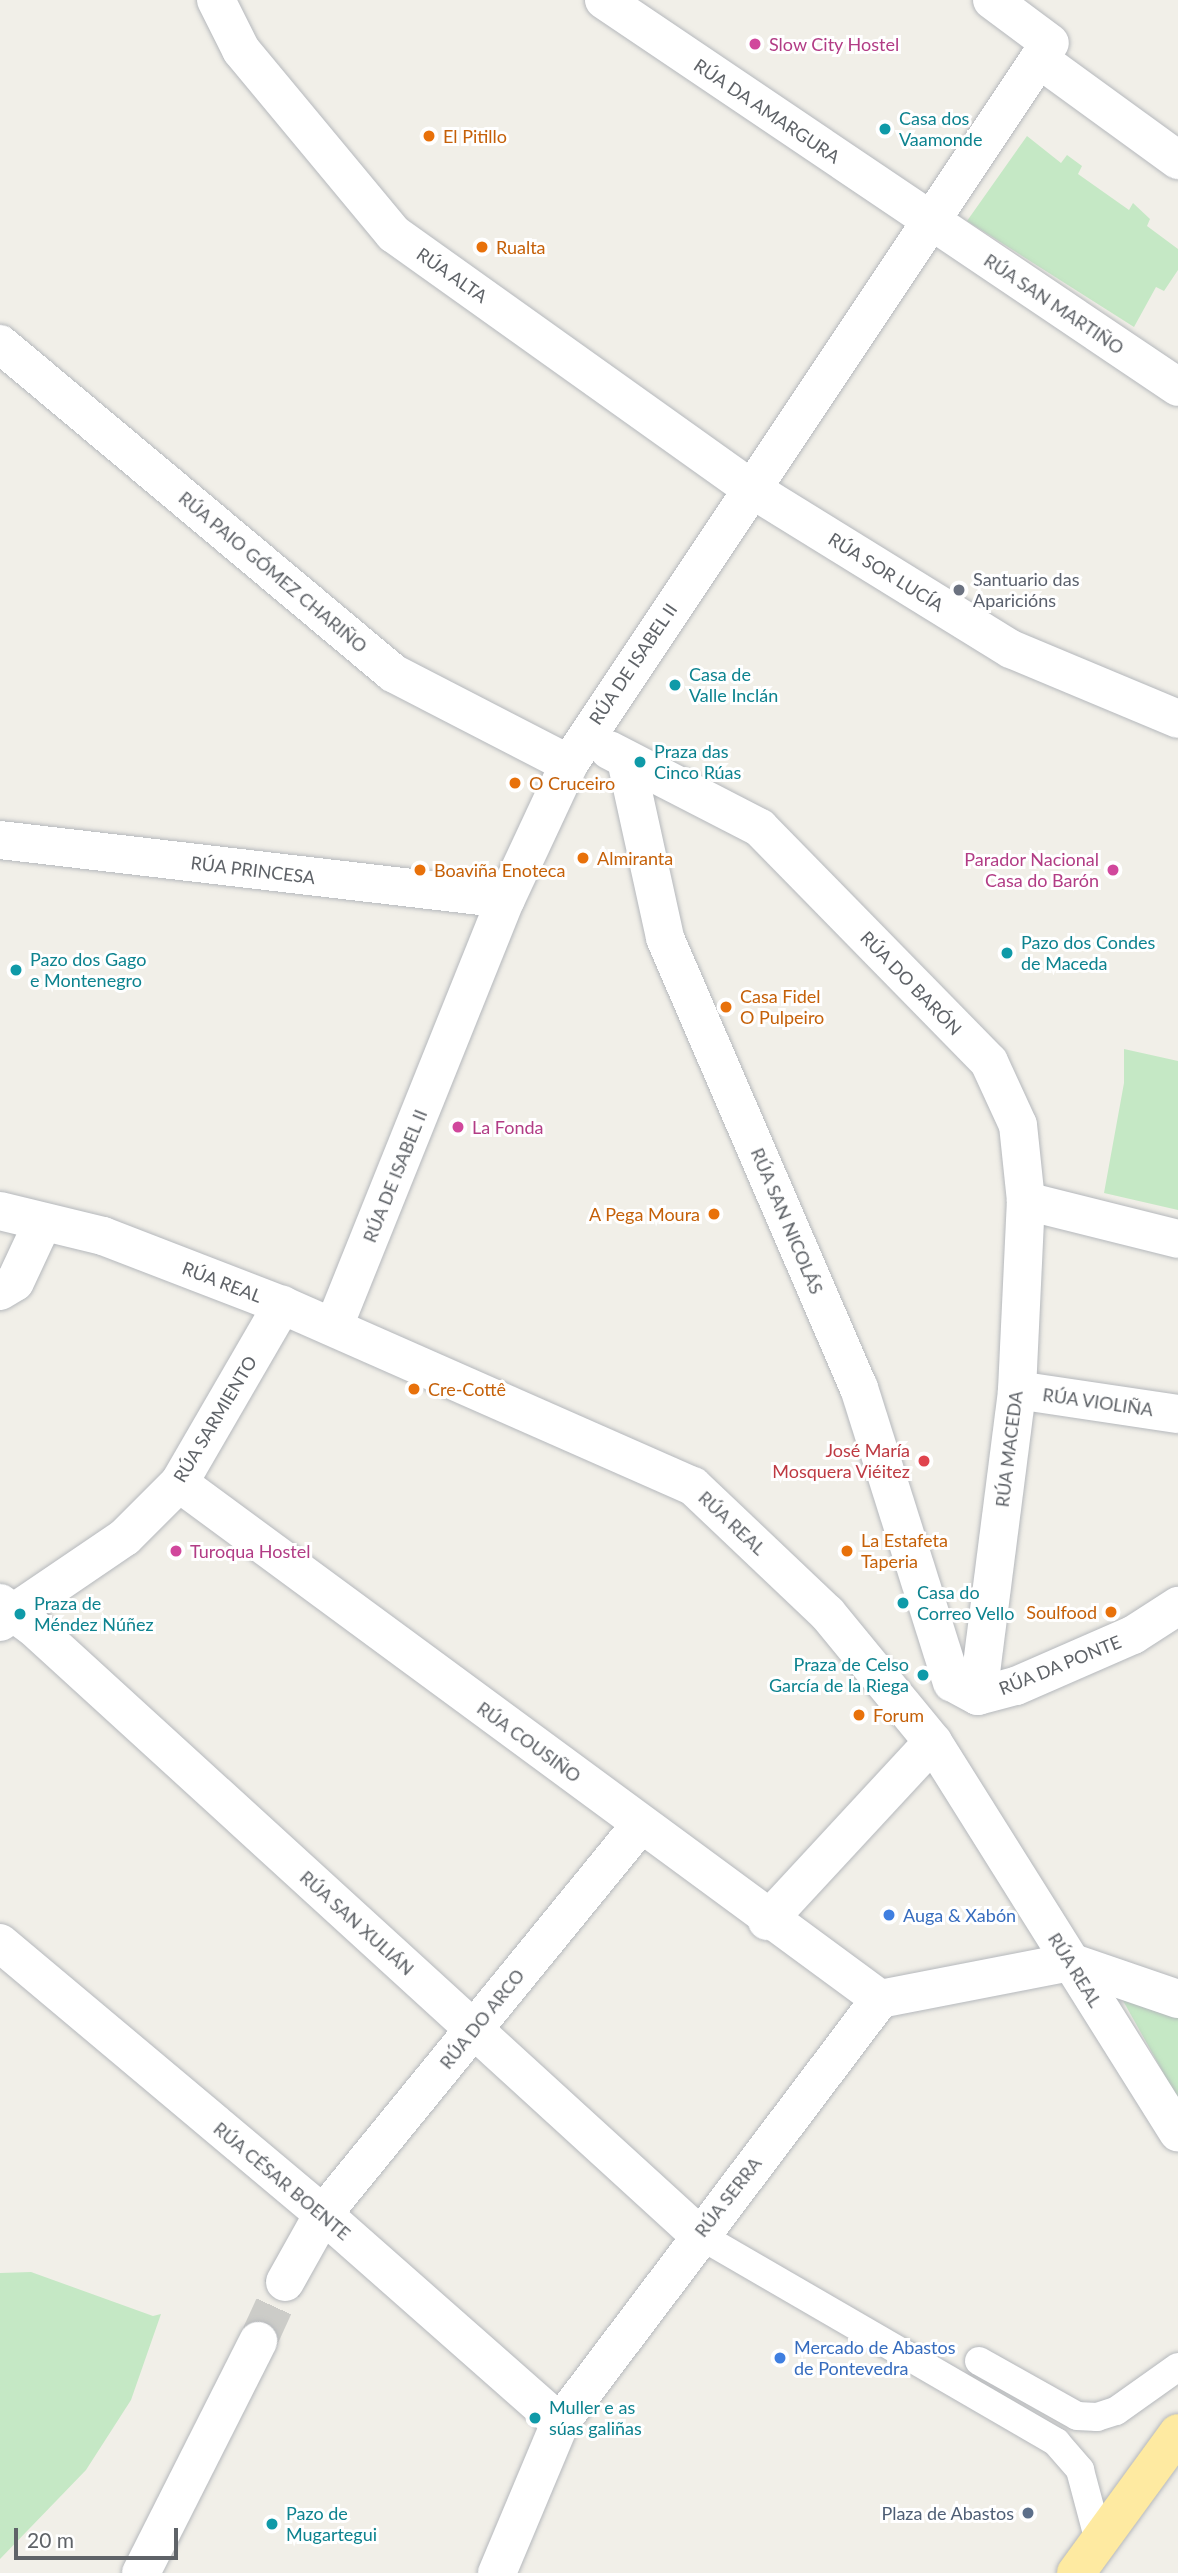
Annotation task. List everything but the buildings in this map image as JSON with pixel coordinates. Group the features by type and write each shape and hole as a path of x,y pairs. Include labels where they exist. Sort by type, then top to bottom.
{"highway":[{"path":"1076,2573 1178,2433"}],"street":[{"name":"RÚA ALTA","path":"216,0 241,50 394,234 750,488"},
{"name":"RÚA DA AMARGURA","path":"604,0 930,221"},
{"path":"992,0 1045,51 1178,160"},
{"name":"RÚA DE ISABEL II","path":"334,1326 506,899 577,750 1045,51"},
{"name":"RÚA SAN MARTIÑO","path":"930,221 1178,387"},
{"name":"RÚA PAIO GÓMEZ CHARIÑO","path":"0,344 393,673 577,750"},
{"name":"RÚA SOR LUCÍA","path":"750,488 1011,649 1178,719"},
{"name":"RÚA DO BARÓN","path":"577,750 626,760 760,828 989,1062 1018,1125 1026,1201"},
{"name":"RÚA SAN NICOLÁS","path":"626,760 665,938 859,1388 965,1689"},
{"name":"RÚA PRINCESA","path":"0,840 506,899"},
{"path":"1026,1201 1178,1238"},
{"name":"RÚA MACEDA","path":"965,1689 1017,1390 1026,1201"},
{"name":"RÚA REAL","path":"0,1211 103,1236 282,1305 692,1486 827,1613 933,1742 1178,2132"},
{"path":"0,1291 15,1282 43,1222"},
{"name":"RÚA SARMIENTO","path":"5,1612 125,1537 179,1483 282,1305"},
{"name":"RÚA VIOLIÑA","path":"1017,1390 1178,1414"},
{"name":"RÚA COUSIÑO","path":"179,1483 767,1920 880,1999"},
{"name":"RÚA DA PONTE","path":"896,1697 965,1689 1133,1635 1178,1606"},
{"name":"RÚA SAN XULIÁN","path":"5,1612 473,2029 699,2235"},
{"path":"767,1920 933,1742"},
{"name":"RÚA DO ARCO","path":"285,2282 323,2214 641,1824"},
{"name":"RÚA CÉSAR BOENTE","path":"0,1944 323,2214 560,2423"},
{"path":"880,1999 1070,1962 1178,1999"},
{"name":"RÚA SERRA","path":"497,2573 560,2423 699,2235 880,1999"},
{"path":"141,2573 258,2341"}],"lane":[{"path":"699,2235 1056,2442 1080,2470 1099,2541"},
{"path":"979,2361 1077,2416 1097,2417 1116,2411 1178,2367"}],"green space":[{"path":"1027,136 1061,163 1067,155 1082,166 1078,174 1129,210 1133,203 1150,219 1147,226 1178,249 1178,270 1164,291 1156,287 1134,327 967,221"},
{"path":"1124,1049 1178,1061 1178,1210 1104,1193 1124,1083"},
{"path":"1112,1981 1178,1990 1178,2099"},
{"path":"31,2272 153,2316 161,2314 131,2400 86,2470 0,2559 0,2273"}],"tunnel":[{"path":"258,2341 285,2282"}],"place":[{"name":"Slow City Hostel","path":"755,44"},
{"name":"Casa dos Vaamonde","path":"885,129"},
{"name":"El Pitillo","path":"429,136"},
{"name":"Rualta","path":"482,247"},
{"name":"Santuario das Aparicións","path":"959,590"},
{"name":"Casa de Valle Inclán","path":"675,685"},
{"name":"Praza das Cinco Rúas","path":"640,762"},
{"name":"O Cruceiro","path":"515,783"},
{"name":"Almiranta","path":"583,858"},
{"name":"Boaviña Enoteca","path":"420,870"},
{"name":"Parador Nacional Casa do Barón","path":"1113,870"},
{"name":"Pazo dos Condes de Maceda","path":"1007,953"},
{"name":"Pazo dos Gago e Montenegro","path":"16,970"},
{"name":"Casa Fidel O Pulpeiro","path":"726,1007"},
{"name":"La Fonda","path":"458,1127"},
{"name":"A Pega Moura","path":"714,1214"},
{"name":"Cre-Cottê","path":"414,1389"},
{"name":"José María Mosquera Viéitez","path":"924,1461"},
{"name":"Turoqua Hostel","path":"176,1551"},
{"name":"La Estafeta Taperia","path":"847,1551"},
{"name":"Casa do Correo Vello","path":"903,1603"},
{"name":"Soulfood","path":"1111,1612"},
{"name":"Praza de Méndez Núñez","path":"20,1614"},
{"name":"Praza de Celso García de la Riega","path":"923,1675"},
{"name":"Forum","path":"859,1715"},
{"name":"Auga & Xabón","path":"889,1915"},
{"name":"Mercado de Abastos de Pontevedra","path":"780,2358"},
{"name":"Muller e as súas galiñas","path":"535,2418"},
{"name":"Plaza de Abastos","path":"1028,2513"},
{"name":"Pazo de Mugartegui","path":"272,2524"}]}
